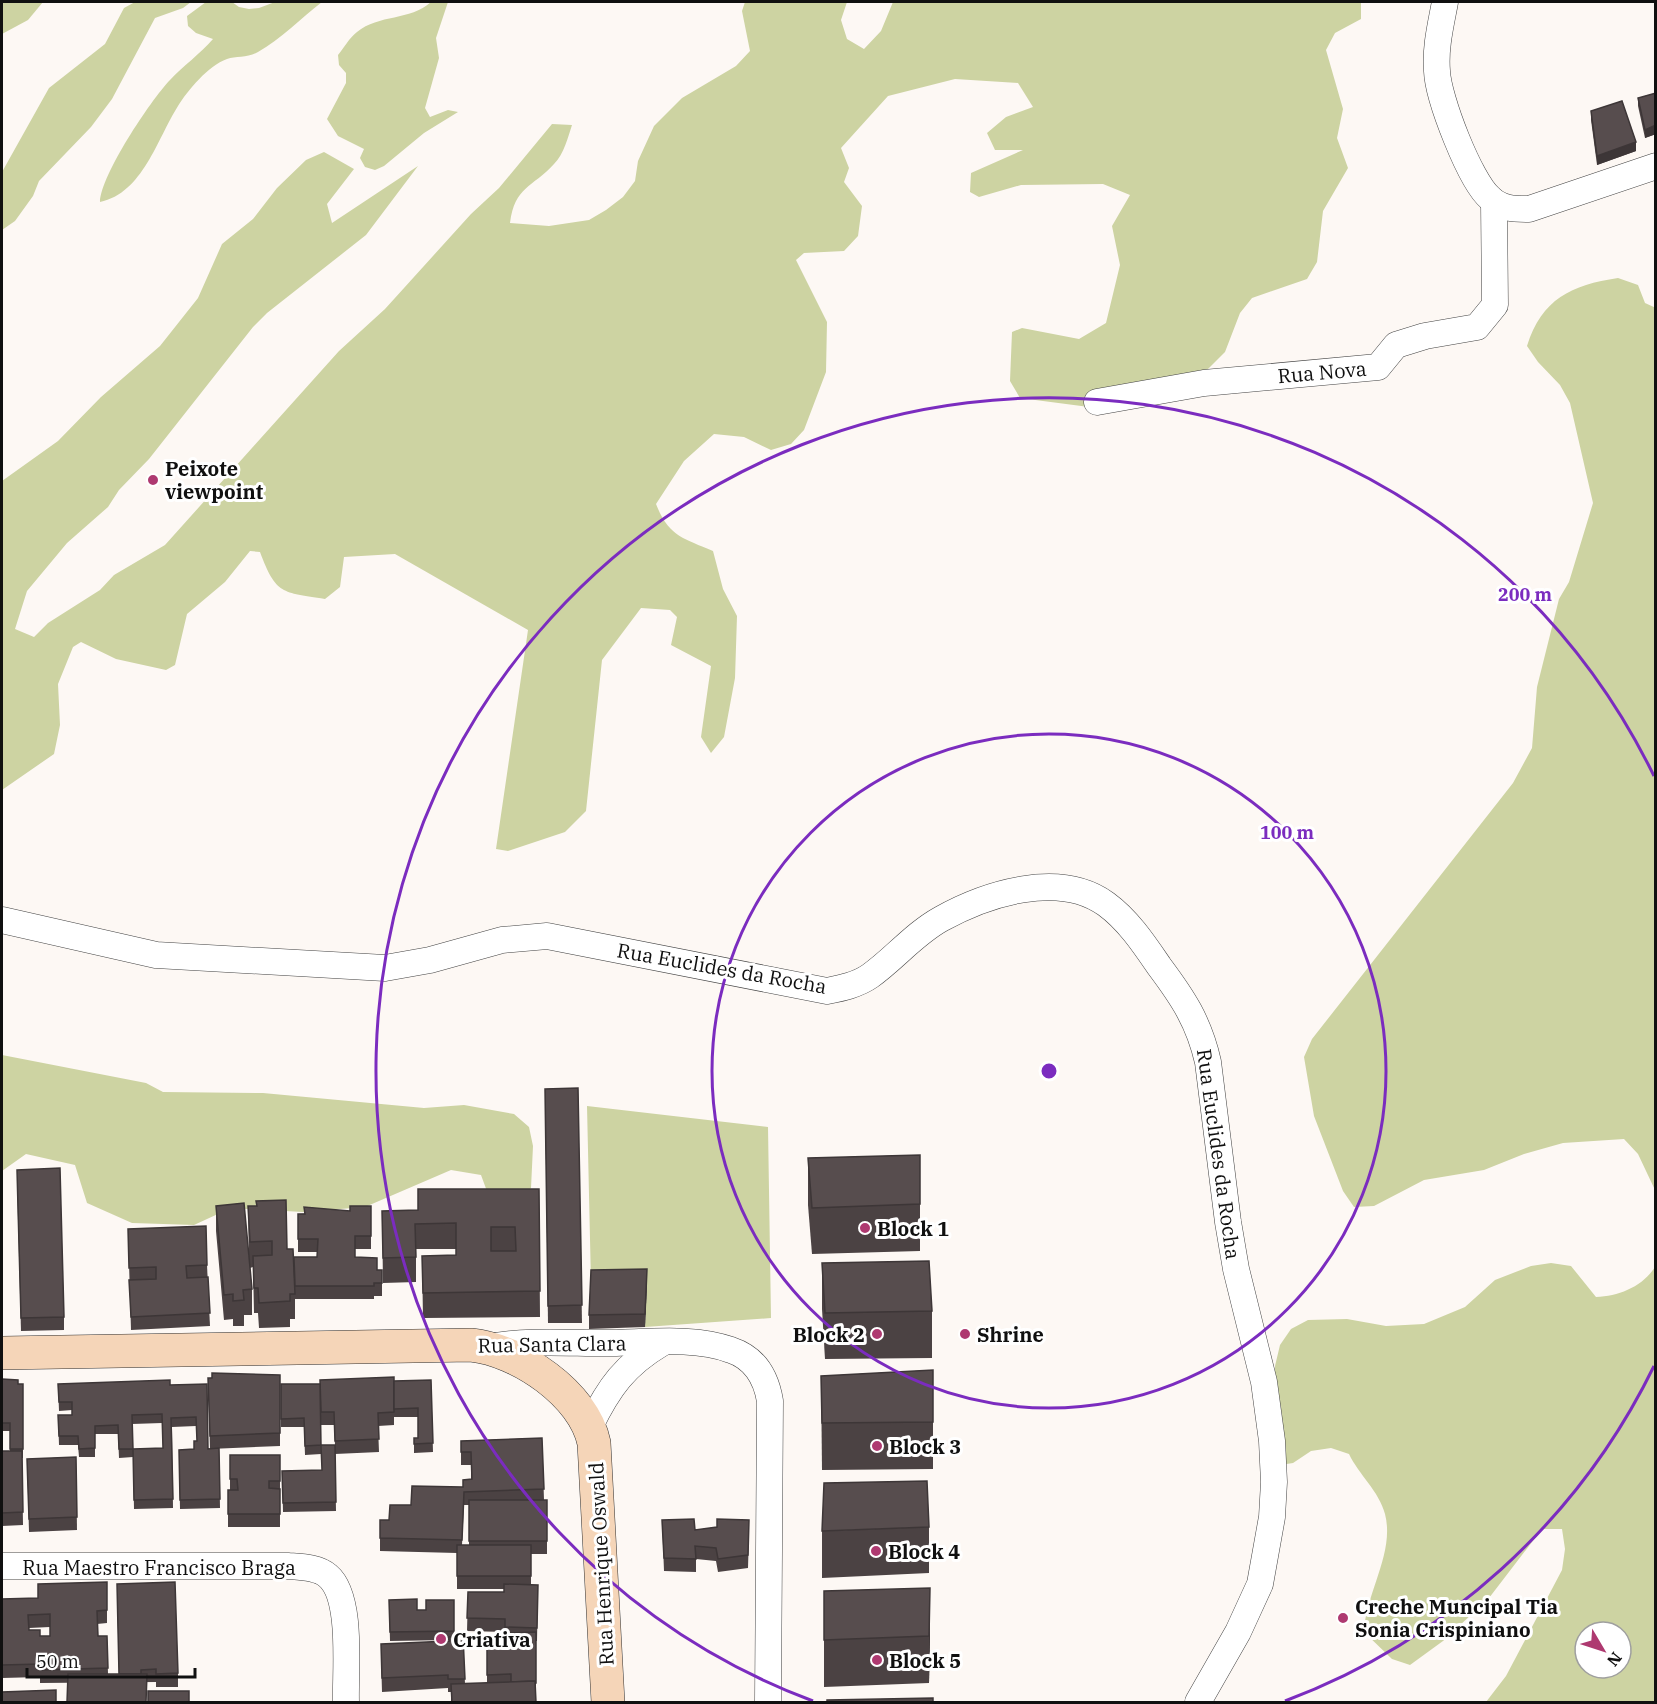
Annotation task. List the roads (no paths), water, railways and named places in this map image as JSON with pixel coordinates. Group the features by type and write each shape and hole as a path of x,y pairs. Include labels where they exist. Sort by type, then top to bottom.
{"main road":[{"name":"Rua Santa Clara","path":"2,1353 471,1345 489,1347"},
{"name":"Rua Henrique Oswald","path":"489,1347 504,1351 546,1379 578,1407 590,1426 594,1443 608,1702"}],"street":[{"path":"1445,2 1438,42 1439,87 1444,108 1479,186 1494,202 1511,209 1529,209 1656,166"},
{"name":"Rua Nova","path":"1097,402 1204,383 1378,367 1396,345 1425,336 1477,327 1495,305 1494,202"},
{"name":"Rua Euclides da Rocha","path":"2,920 156,955 386,968 443,957 502,940 547,936 827,991 845,987 870,976 940,919 991,898 1022,890 1053,887 1084,893 1105,903 1144,944 1195,1017 1202,1033 1208,1062 1236,1269 1264,1382 1272,1441 1272,1517 1260,1584 1238,1632 1198,1702"},
{"path":"590,1426 620,1375 638,1358 662,1343"},
{"name":"Rua Santa Clara","path":"489,1347 503,1344 710,1344 733,1350 753,1363 763,1375 770,1401 768,1702"},
{"name":"Rua Maestro Francisco Braga","path":"2,1566 288,1566 314,1569 328,1576 339,1590 344,1609 346,1702"}],"place":[{"name":"Peixote viewpoint","path":"153,480"},
{"name":"Block 1","path":"865,1228"},
{"name":"Block 2","path":"877,1334"},
{"name":"Shrine","path":"965,1334"},
{"name":"Block 3","path":"877,1446"},
{"name":"Block 4","path":"876,1551"},
{"name":"Creche Muncipal Tia Sonia Crispiniano","path":"1343,1618"},
{"name":"Criativa","path":"441,1639"},
{"name":"Block 5","path":"877,1660"}]}
